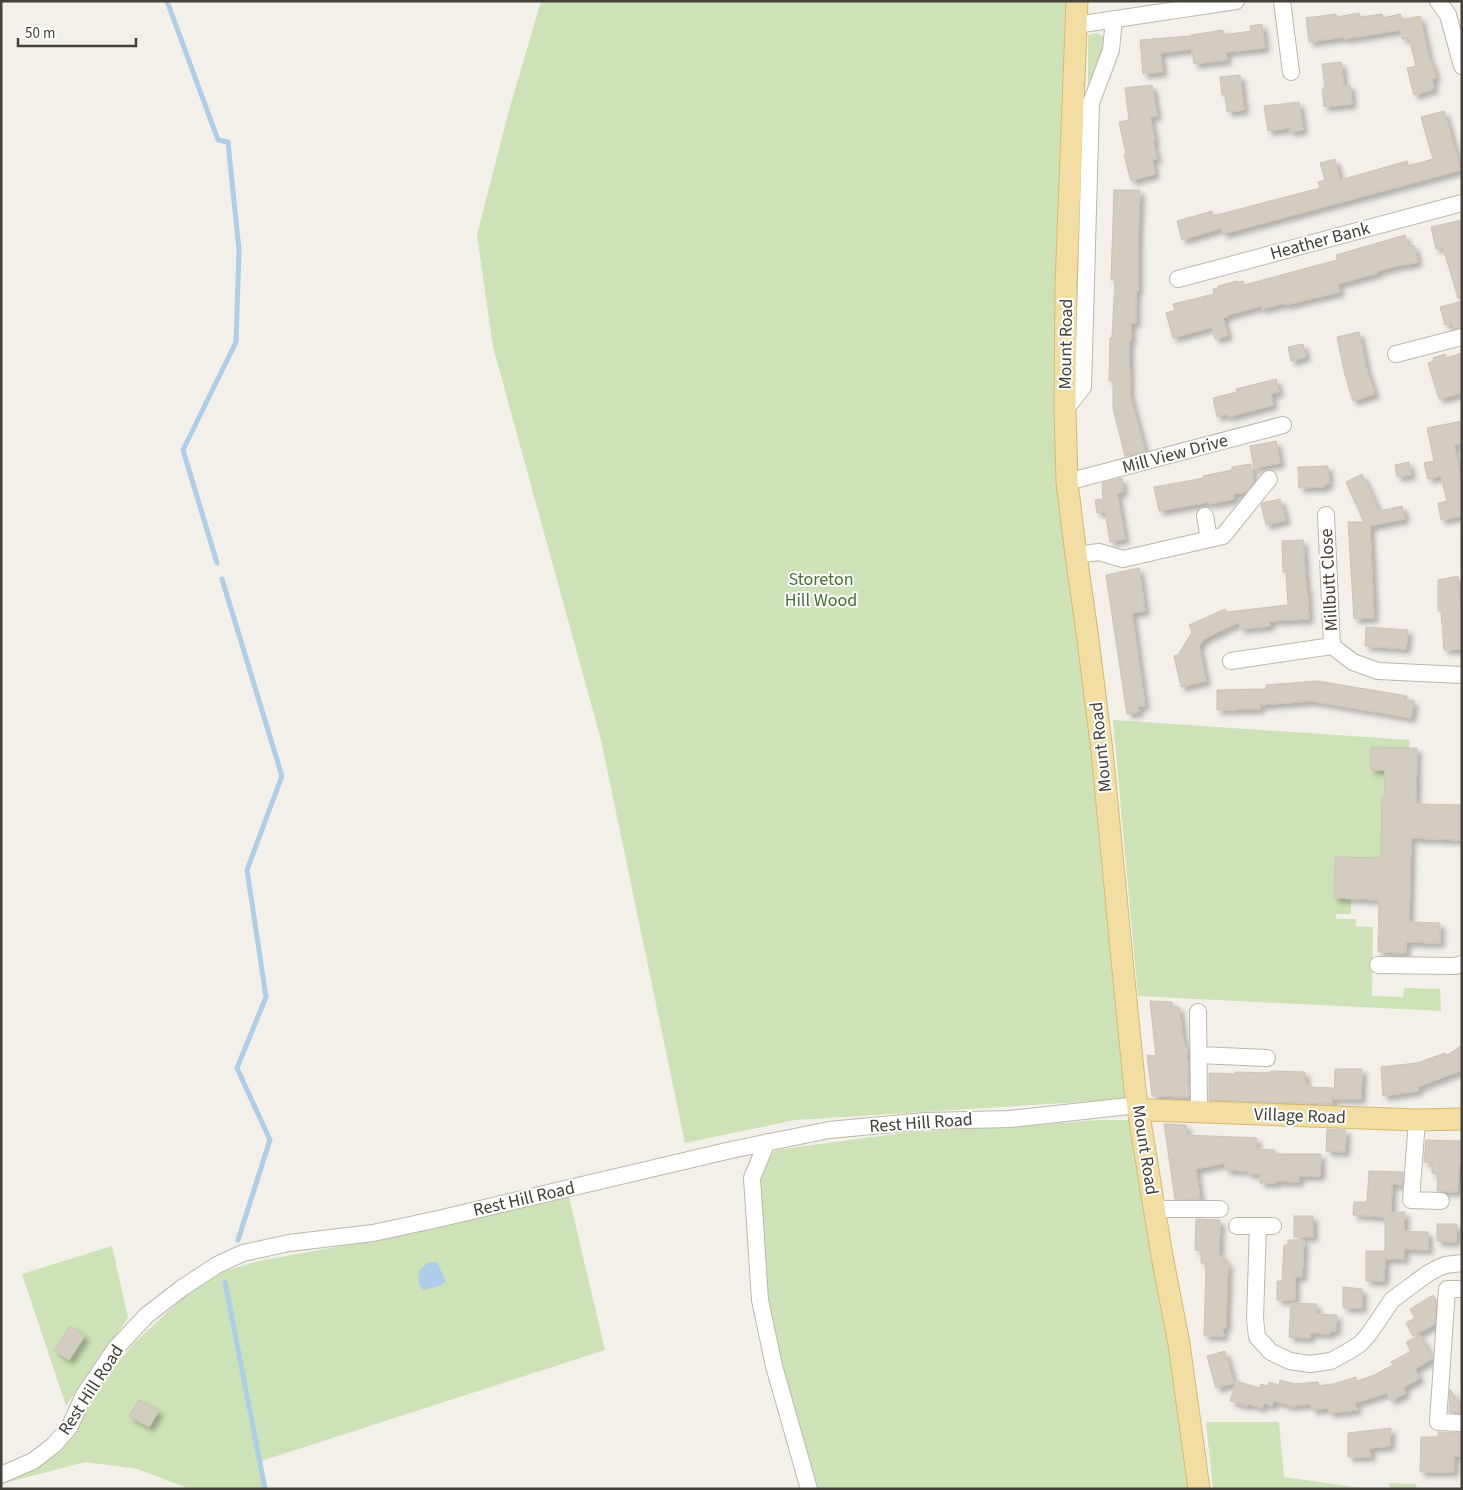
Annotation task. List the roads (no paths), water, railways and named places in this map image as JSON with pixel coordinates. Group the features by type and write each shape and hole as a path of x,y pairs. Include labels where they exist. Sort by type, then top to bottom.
{"main road":[{"name":"Mount Road","path":"1077,1 1067,275 1065,410 1067,482 1102,751 1124,980 1144,1109 1154,1209 1179,1344 1200,1489"},
{"name":"Village Road","path":"1144,1109 1417,1120 1462,1119"}],"street":[{"path":"1076,25 1236,1"},
{"path":"1282,1 1291,72"},
{"path":"1438,1 1448,14 1462,66"},
{"path":"1065,410 1083,387 1091,103 1111,50 1114,19"},
{"name":"Heather Bank","path":"1178,279 1462,203"},
{"path":"1396,354 1462,337"},
{"name":"Mill View Drive","path":"1067,482 1283,425"},
{"path":"1076,555 1099,552 1122,559 1223,536 1269,479"},
{"name":"Millbutt Close","path":"1326,515 1332,646"},
{"path":"1205,516 1209,539"},
{"name":"Millbutt Close","path":"1231,661 1332,646 1354,662 1378,671 1462,675"},
{"path":"1378,965 1455,966 1462,964"},
{"path":"1198,1012 1199,1112"},
{"path":"1199,1055 1267,1058"},
{"name":"Rest Hill Road","path":"1,1475 33,1461 54,1445 70,1426 84,1395 116,1348 147,1314 217,1265 243,1253 289,1243 374,1233 767,1142 839,1129 926,1120 1010,1119 1144,1109"},
{"path":"1417,1120 1411,1200 1441,1201"},
{"path":"767,1142 752,1178 760,1300 774,1366 810,1489"},
{"path":"1154,1209 1220,1209"},
{"path":"1237,1226 1265,1226 1255,1319 1257,1337 1271,1352 1290,1361 1310,1364 1331,1361 1349,1351 1370,1334 1392,1300 1438,1268 1445,1265 1462,1264"},
{"path":"1462,1289 1447,1289 1438,1422 1462,1422"}],"water":[{"path":"429,1262 437,1262 446,1282 423,1290 419,1283 419,1272"}],"waterway":[{"path":"167,1 218,140 228,142 239,250 236,342 183,450 217,563"},
{"path":"222,579 282,776 247,870 266,997 237,1068 270,1140 238,1240"},
{"path":"225,1282 265,1489"}],"park label":[{"name":"Storeton Hill Wood","path":"821,589"}]}
